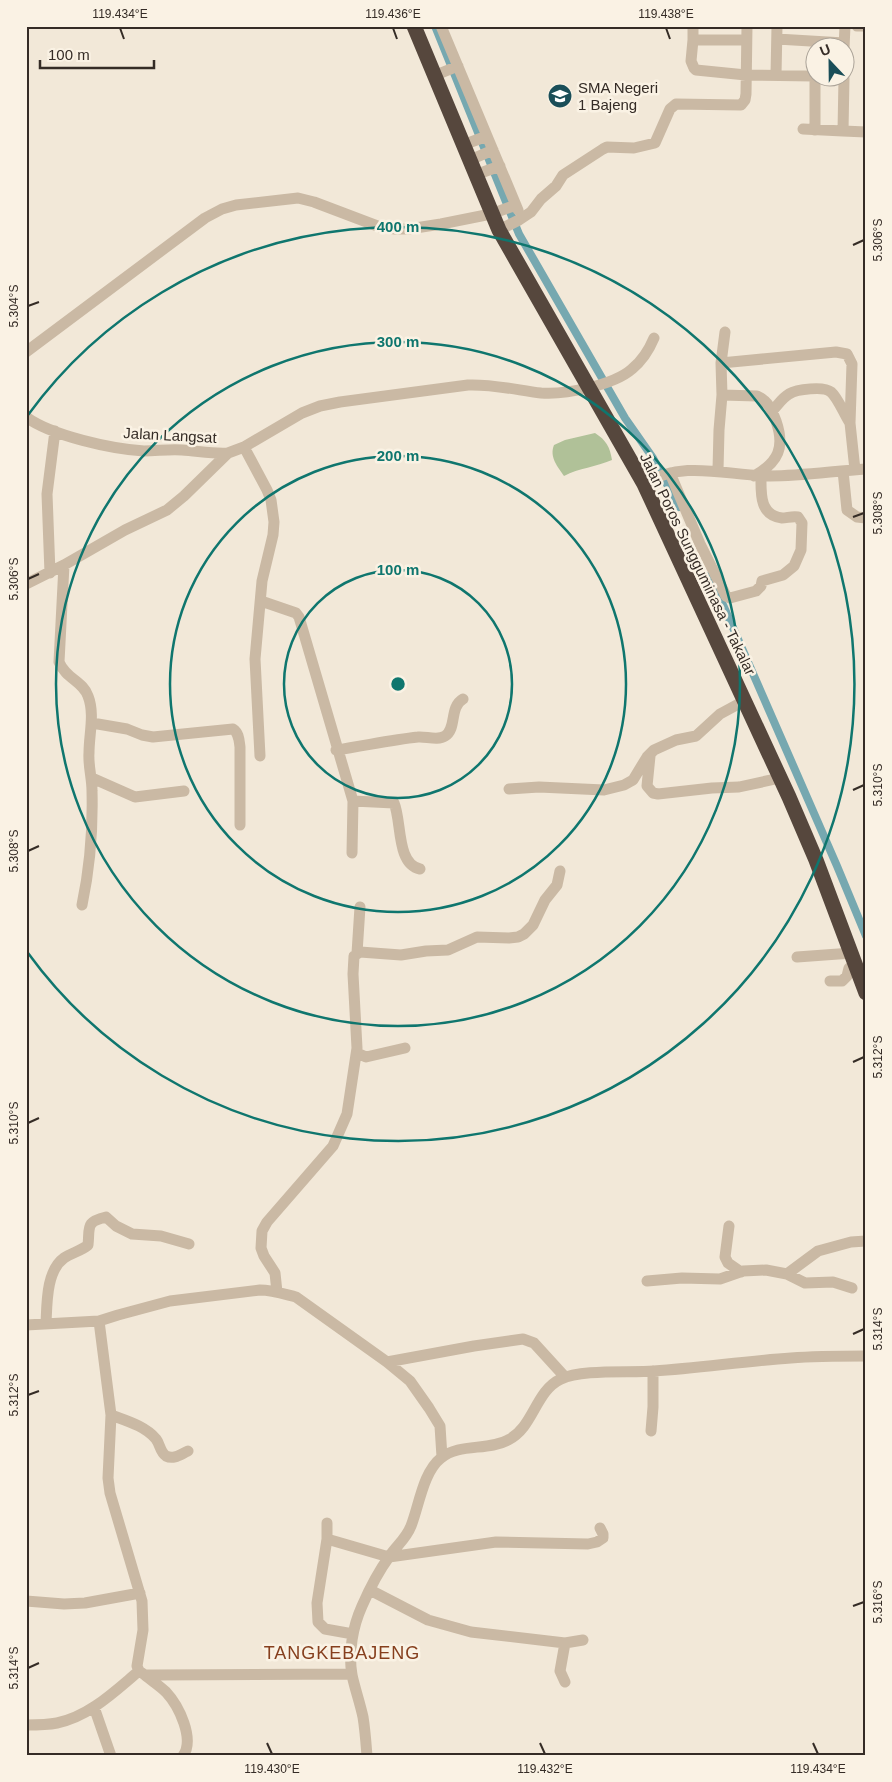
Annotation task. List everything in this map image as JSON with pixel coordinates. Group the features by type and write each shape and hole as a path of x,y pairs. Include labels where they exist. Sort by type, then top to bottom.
{"highway":[{"name":"Jalan Poros Sungguminasa - Takalar","path":"414,26 439,73 502,228 647,482 816,860 866,993"}],"street":[{"path":"441,26 520,220"},
{"path":"693,26 691,61 694,68 700,71 746,75 804,76"},
{"path":"502,228 520,220 531,212 541,199 556,186 562,175 602,149 607,147 634,148 655,142 670,109 676,104 740,105 745,100 746,94 747,26"},
{"path":"776,75 777,26"},
{"path":"856,26 866,26"},
{"path":"777,39 804,41"},
{"path":"693,40 746,40"},
{"path":"439,73 457,67"},
{"path":"814,88 809,130 866,132"},
{"path":"843,131 844,88"},
{"path":"467,144 486,136"},
{"path":"473,159 492,151"},
{"path":"480,173 498,166"},
{"path":"26,352 205,218 222,209 236,205 298,198 314,202 380,227 395,229 441,224 496,212 514,206"},
{"path":"718,470 722,395 721,363 725,332"},
{"path":"26,584 50,573 125,530 167,510 218,465 228,453 244,447 302,413 320,406 340,402 479,384 550,393 592,387 631,370 641,361 654,338"},
{"path":"647,482 668,473 703,470 718,470 758,476 860,469 850,423 852,364 847,354 836,352 721,363"},
{"path":"772,411 790,393 798,390 823,388 830,390 834,395 850,423"},
{"path":"722,395 757,396 766,402 772,411 780,434 780,450 758,476"},
{"name":"Jalan Langsat","path":"26,417 40,426 55,431 124,449 228,453"},
{"path":"50,573 47,494 55,431"},
{"path":"244,447 267,490 274,522 273,535 262,581 255,659 260,756"},
{"path":"843,471 847,510 857,517 866,518"},
{"path":"668,473 700,544 726,596 730,598 756,591 764,580 788,572 798,562 801,550 802,523 794,516 788,518 774,516 769,513 762,501 758,476"},
{"path":"64,565 59,662 66,674 84,688 88,695 92,723 88,752 92,778 92,826 90,858 82,905"},
{"path":"261,601 296,613 299,617 336,750 353,801 352,853"},
{"path":"336,750 421,736 442,737 446,735 451,726 456,704 462,699"},
{"path":"509,789 539,787 604,790 615,788 632,780 650,754 660,747 676,740 696,736 720,714 744,701"},
{"path":"92,723 127,729 152,737 236,731 240,747 240,825"},
{"path":"650,754 647,786 653,793 658,794 739,787 780,778"},
{"path":"92,778 135,797 184,791"},
{"path":"353,801 395,804 400,835 407,859 412,866 420,869"},
{"path":"357,953 364,951 401,956 426,951 448,950 476,937 518,937 533,925 545,900 557,885 560,871"},
{"path":"277,1292 275,1273 261,1248 262,1231 267,1222 332,1146 347,1114 356,1053 353,959 357,953 360,907"},
{"path":"797,957 854,959 847,976 842,981 830,982"},
{"path":"356,1053 366,1058 405,1048"},
{"path":"46,1324 48,1287 53,1274 63,1258 88,1245 88,1228 92,1222 106,1217 116,1226 132,1234 161,1236 188,1244"},
{"path":"729,1226 725,1260 741,1272"},
{"path":"787,1274 818,1250 851,1242 866,1241"},
{"path":"647,1281 682,1278 720,1279 741,1272 766,1270 787,1274 805,1283 833,1282 852,1288"},
{"path":"26,1325 99,1322 170,1301 260,1290 296,1297 387,1362 410,1381 440,1426 442,1457"},
{"path":"99,1322 111,1415 108,1478 110,1493 140,1593 143,1619 137,1666 142,1673 170,1697 187,1730 188,1737 183,1756"},
{"path":"387,1362 523,1339 534,1343 565,1377"},
{"path":"366,1756 363,1718 352,1674 353,1634 370,1590 389,1557 403,1541 411,1525 430,1473 435,1463 442,1457 461,1450 510,1440 529,1420 552,1384 565,1377 578,1374 653,1371 792,1358 866,1356"},
{"path":"651,1431 653,1371"},
{"path":"111,1415 148,1431 158,1442 166,1456 177,1457 188,1451"},
{"path":"327,1523 327,1539 317,1603 318,1622 325,1629 353,1634"},
{"path":"327,1539 389,1557 496,1542 588,1544 603,1538 600,1528"},
{"path":"370,1590 428,1620 452,1628 565,1644 583,1640"},
{"path":"26,1601 64,1604 140,1593"},
{"path":"565,1644 560,1672 565,1682"},
{"path":"26,1725 57,1723 78,1716 142,1673 352,1674"},
{"path":"94,1707 111,1756"}],"green space":[{"path":"595,433 607,444 612,460 564,476 553,458 554,445 565,440"}],"waterway":[{"path":"435,26 519,234 625,418 653,458 679,507"},
{"path":"710,575 866,936"}],"place":[{"name":"SMA Negeri 1 Bajeng","path":"560,96"}],"district":[{"name":"TANGKEBAJENG","path":"342,1653"}]}
